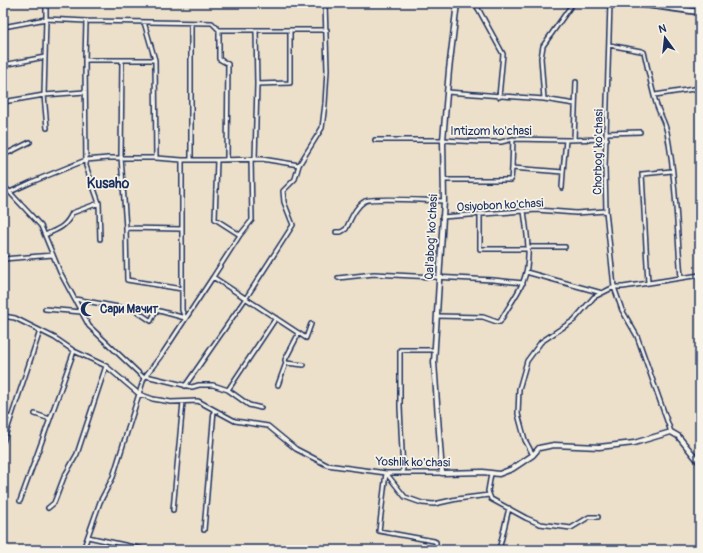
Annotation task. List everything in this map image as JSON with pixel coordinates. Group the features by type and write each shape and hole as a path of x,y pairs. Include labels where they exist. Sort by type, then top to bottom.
{"main road":[{"path":"634,3 700,12"}],"street":[{"path":"46,3 44,95 47,128"},
{"path":"185,386 246,298 293,225 284,202 283,191 295,179 299,165 322,128 325,104 325,3"},
{"name":"Qal'abog' ko'chasi","path":"442,473 434,362 444,201 442,140 457,3"},
{"path":"475,3 503,54 499,97"},
{"path":"544,99 541,58 543,46 573,3"},
{"name":"Сhorbog' ko'chasi","path":"610,3 610,45 606,140 606,211 614,287 622,310 637,336 671,432"},
{"path":"3,27 46,19 212,23 219,30 326,30"},
{"path":"86,21 86,166 99,203 100,239"},
{"path":"144,22 155,60 156,158"},
{"path":"191,23 191,160"},
{"path":"219,30 219,59 228,64 227,160"},
{"path":"83,550 100,502 112,477 145,377 240,235 252,220 253,159 257,84 256,30"},
{"path":"257,84 290,83 290,30"},
{"path":"610,45 641,50 644,52 656,103 666,129 672,171 681,278"},
{"path":"3,65 45,57"},
{"path":"85,60 155,60"},
{"path":"122,60 121,157 126,228 127,280 182,289"},
{"path":"574,140 576,82"},
{"path":"655,95 700,88"},
{"path":"3,102 44,95 86,92"},
{"path":"447,92 499,97 544,99 575,104"},
{"path":"607,133 640,132"},
{"path":"444,180 511,180 513,139"},
{"name":"Intizom ko'chasi","path":"375,140 442,140 480,142 501,142 513,139 606,140"},
{"path":"562,188 566,140"},
{"path":"3,154 15,150 30,142"},
{"path":"10,192 86,160 121,157 182,160 253,159 299,165"},
{"path":"182,160 182,310 185,318"},
{"path":"217,160 215,219 240,235"},
{"path":"512,168 563,172"},
{"path":"648,283 642,174 672,171"},
{"path":"3,185 41,226 60,272 89,326 145,377 192,388 200,385 213,385 228,390 249,405 261,408"},
{"path":"336,232 341,232 346,229 354,212 366,201 444,201"},
{"path":"45,235 58,230 68,222 72,213 99,203"},
{"name":"Osiyobon ko'chasi","path":"442,217 537,210 576,213 606,211"},
{"path":"437,316 484,317 500,322 522,283 526,272 529,255 524,211"},
{"path":"480,214 480,249 565,247"},
{"path":"126,228 182,229"},
{"path":"3,260 53,255"},
{"path":"526,272 602,293"},
{"path":"338,278 374,274 522,283"},
{"path":"533,455 525,440 518,414 519,390 527,361 541,342 574,320 594,297 614,287 623,287 700,274"},
{"path":"213,277 306,338 310,324"},
{"path":"75,299 135,310 151,321 156,310 185,318"},
{"path":"45,309 82,312"},
{"path":"3,316 15,318 55,338 74,351 106,366 139,394"},
{"path":"228,390 276,318"},
{"path":"3,442 40,331"},
{"path":"278,385 286,362 285,360 299,333"},
{"path":"403,473 400,407 400,350 435,350"},
{"path":"20,501 74,351"},
{"path":"286,362 304,365"},
{"path":"48,508 54,503 64,477 77,454 106,366"},
{"name":"Yoshlik ko'chasi","path":"139,394 153,399 171,402 198,400 235,421 268,426 296,449 327,465 386,473 483,472 499,474 512,469 533,455 539,448 554,445 599,447 634,443 671,432"},
{"path":"173,510 183,402"},
{"path":"204,530 214,410"},
{"path":"35,414 50,419"},
{"path":"3,416 11,418"},
{"path":"671,432 678,436 700,463"},
{"path":"386,473 404,497 422,503 434,504 457,499 489,495"},
{"path":"386,473 379,531 434,541 436,542 436,550"},
{"path":"491,474 488,491 491,499 540,524 571,528 589,517 598,517"},
{"path":"499,550 510,508"},
{"path":"88,537 147,550"}],"place":[{"name":"Сари Мачит","path":"88,309"}],"district":[{"name":"Kusaho","path":"108,183"}]}
